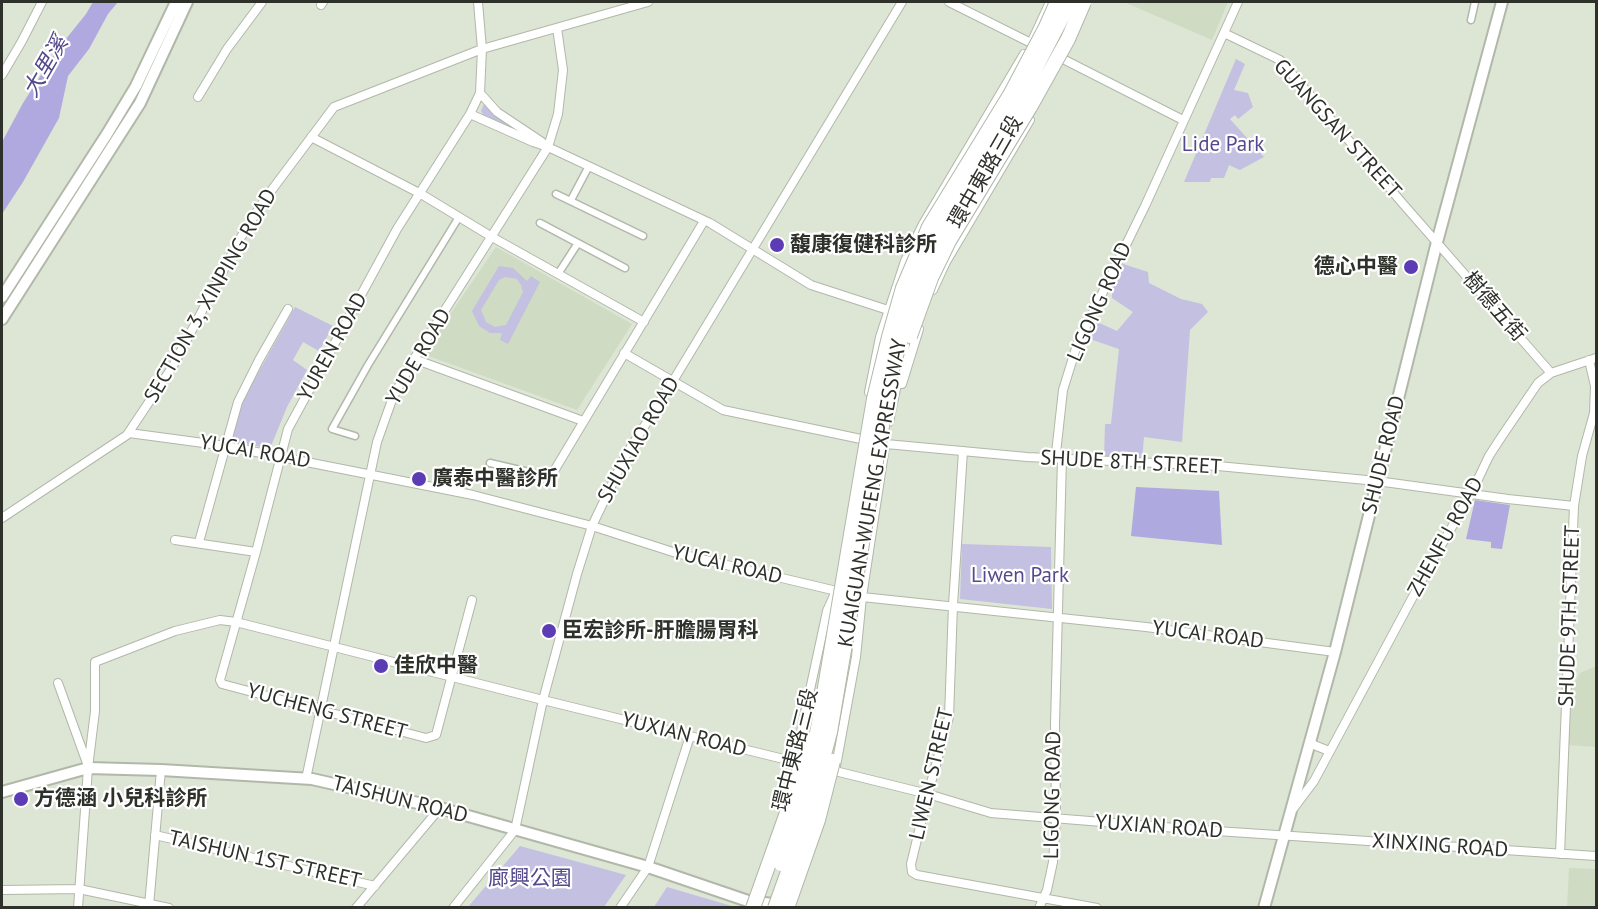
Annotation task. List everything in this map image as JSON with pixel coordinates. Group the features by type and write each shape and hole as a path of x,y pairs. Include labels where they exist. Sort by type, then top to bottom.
{"highway":[{"name":"KUAIGUAN-WUFENG EXPRESSWAY","path":"836,656 874,399 903,288 929,227 1010,95 1046,27 1056,2"},
{"name":"KUAIGUAN-WUFENG EXPRESSWAY","path":"836,656 891,373 922,272 940,233 1019,100 1070,2"},
{"path":"891,373 910,335 931,278 949,241 1030,107 1068,39 1084,2"},
{"path":"755,906 789,807 836,656"},
{"path":"785,907 818,820 834,757 843,711 836,656"}],"street":[{"path":"2,75 42,2"},
{"path":"2,297 130,95 176,2"},
{"path":"2,319 140,103 187,2"},
{"path":"198,98 227,49 262,2"},
{"path":"478,2 482,49 480,93 497,112 548,147"},
{"name":"SECTION 3, XINPING ROAD","path":"2,518 129,433 173,366 241,237 265,199 334,107 482,49 648,2"},
{"name":"SHUXIAO ROAD","path":"453,908 515,830 543,700 592,526 626,455 902,2"},
{"path":"949,2 1183,120"},
{"path":"755,906 795,809 817,722 861,439 880,337 888,310 905,261 923,224 1031,43 1050,2"},
{"name":"環中東路三段","path":"785,907 836,771 856,657 862,597 889,422 913,316 929,273 947,238 1053,54 1079,2"},
{"path":"889,422 933,290 946,262 1036,110 1090,2"},
{"name":"LIGONG ROAD","path":"1039,908 1044,898 1053,862 1056,819 1055,724 1062,458 1056,453 1063,390 1077,345 1145,206 1238,2"},
{"path":"1471,20 1475,2"},
{"name":"SHUDE ROAD","path":"1264,908 1335,652 1437,242 1502,2"},
{"name":"YUDE ROAD","path":"306,779 377,442 393,397 414,359 548,147 558,114 563,70 556,27"},
{"name":"GUANGSAN STREET","path":"1224,33 1281,60 1437,242"},
{"name":"YUREN ROAD","path":"236,622 288,429 398,229 470,114 480,93"},
{"path":"470,114 548,147 704,220 812,285 888,310"},
{"path":"311,137 421,194 492,237 644,322"},
{"path":"571,200 589,166"},
{"path":"556,194 642,236"},
{"path":"355,436 332,429 459,217"},
{"path":"490,463 552,474 704,220"},
{"path":"540,222 625,268"},
{"name":"樹德五街","path":"1437,242 1551,373"},
{"path":"558,274 578,243"},
{"path":"199,542 238,402 288,309"},
{"path":"624,353 723,410 861,439"},
{"path":"414,359 583,421"},
{"path":"1574,506 1582,456 1594,413 1593,359"},
{"name":"ZHENFU ROAD","path":"1289,814 1313,783 1471,494 1489,456 1502,436 1538,383 1551,373 1593,359"},
{"name":"YUCAI ROAD","path":"129,433 226,446 473,495 592,526 676,553 862,597 1059,617 1335,652"},
{"name":"SHUDE 8TH STREET","path":"886,444 1062,458 1218,466 1377,481"},
{"name":"LIWEN STREET","path":"963,451 953,605 949,717 911,864 912,872 917,875 1097,908"},
{"name":"SHUDE 9TH STREET","path":"1377,481 1574,506 1560,854"},
{"path":"174,540 256,552"},
{"name":"環中東路三段","path":"755,906 785,804 827,611 836,591"},
{"name":"環中東路三段","path":"785,907 827,769 851,640 862,597"},
{"path":"450,677 472,600"},
{"name":"YUXIAN ROAD","path":"88,768 95,711 95,662 175,631 220,620 236,622 450,677 836,771 992,813 1283,834"},
{"name":"YUCHENG STREET","path":"236,622 220,680 222,684 426,738 436,735 450,677"},
{"path":"58,683 88,768 78,908"},
{"path":"620,908 648,867 690,736"},
{"path":"1309,743 1329,751"},
{"name":"TAISHUN ROAD","path":"2,792 88,768 306,779 440,808 648,867 755,906 785,907"},
{"path":"149,905 161,770"},
{"path":"356,908 440,808"},
{"name":"TAISHUN 1ST STREET","path":"155,834 375,886"},
{"name":"XINXING ROAD","path":"1283,834 1596,856"},
{"path":"2,890 79,889 168,908"}],"shaded area":[{"path":"93,2 118,2 108,14 89,49 68,76 59,118 2,214 2,142 23,103 57,50"},
{"path":"1124,2 1228,2 1212,40"},
{"path":"496,247 632,324 577,410 423,354"},
{"path":"1136,487 1219,491 1222,545 1131,536"},
{"path":"1475,500 1510,505 1502,549 1491,548 1491,542 1466,539"},
{"path":"1596,666 1596,747 1567,745 1573,686 1580,673"},
{"path":"1569,868 1596,869 1596,907 1567,907"}],"green space":[{"name":"Lide Park","path":"1236,59 1245,64 1234,90 1248,93 1253,107 1238,119 1235,115 1230,119 1264,157 1240,170 1229,165 1224,178 1211,178 1210,182 1184,182"},
{"path":"484,104 528,136 484,116 481,111"},
{"path":"1120,263 1148,272 1149,283 1181,299 1202,304 1208,312 1190,330 1182,442 1144,437 1142,461 1104,458 1105,424 1111,424 1119,349 1087,338 1095,321 1117,331 1133,312 1112,298 1112,281"},
{"path":"499,266 513,268 527,281 531,276 540,282 508,344 500,340 502,333 490,333 479,326 472,311","holes":["505,277 517,279 523,292 506,325 495,327 486,322 481,310 499,280"]},
{"path":"295,307 333,326 319,351 303,342 293,360 307,370 287,407 271,446 267,448 234,442 232,438 243,400"},
{"name":"Liwen Park","path":"962,544 1051,547 1052,609 960,599"},
{"name":"廊興公園","path":"520,846 626,875 604,907 468,907"},
{"path":"667,887 735,907 654,907"}],"place":[{"name":"馥康復健科診所","path":"777,245"},
{"name":"德心中醫","path":"1411,267"},
{"name":"廣泰中醫診所","path":"419,479"},
{"name":"臣宏診所-肝膽腸胃科","path":"549,631"},
{"name":"佳欣中醫","path":"381,666"},
{"name":"方德涵 小兒科診所","path":"21,799"}],"water label":[{"name":"大里溪","path":"46,67"}]}
